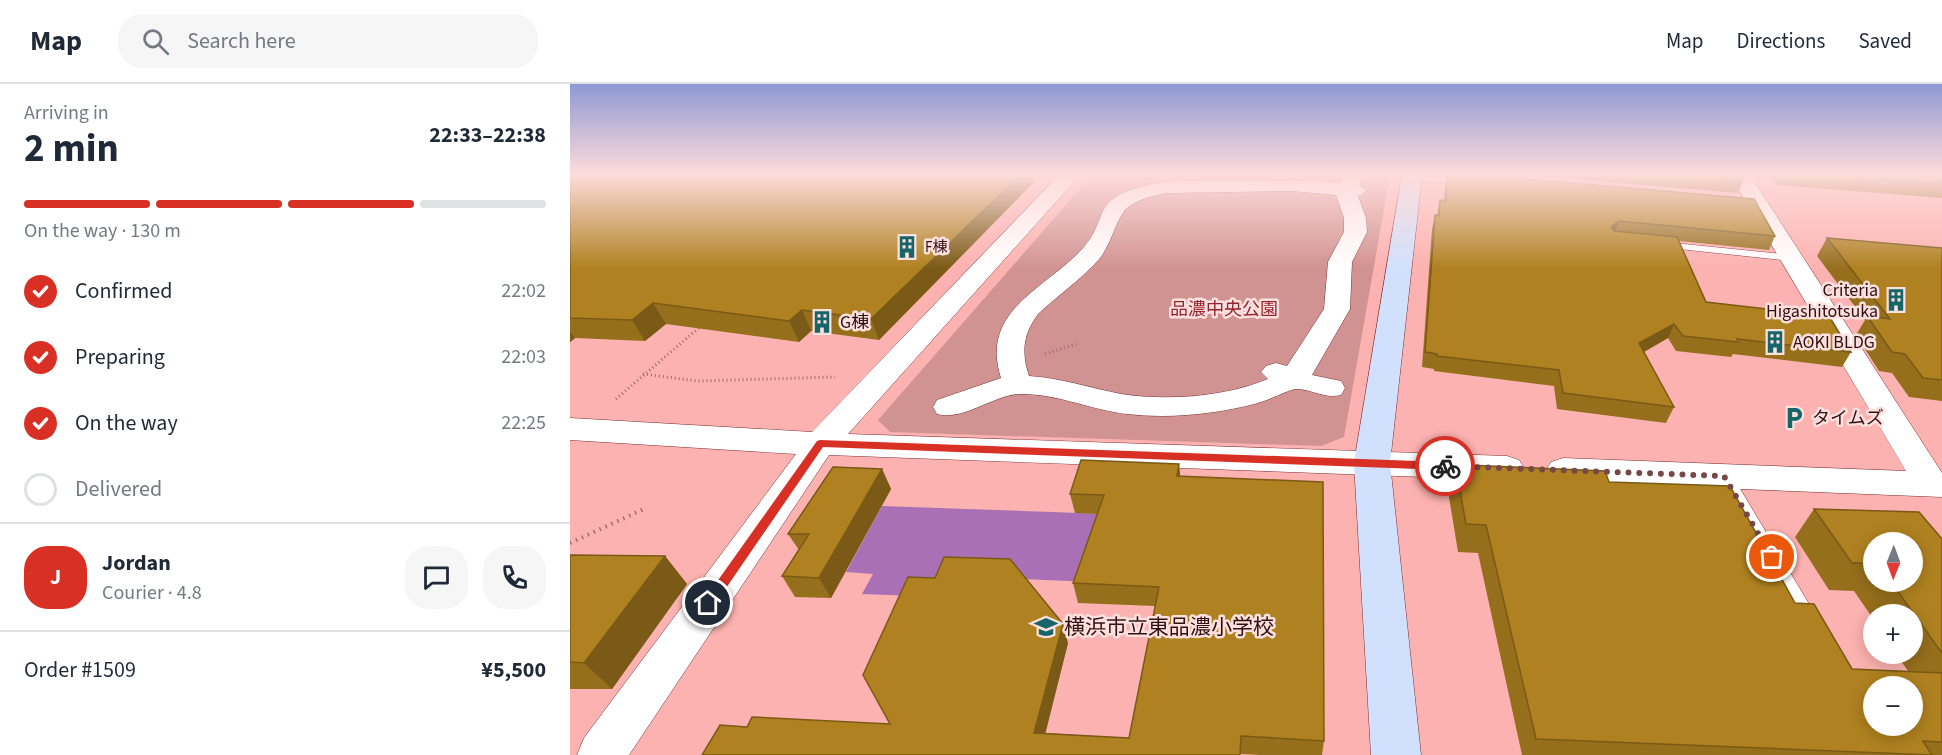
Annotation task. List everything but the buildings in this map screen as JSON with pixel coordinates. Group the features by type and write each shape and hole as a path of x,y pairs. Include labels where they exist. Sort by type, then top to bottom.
{"street":[{"path":"601,755 820,444 1041,206"},
{"path":"1018,384 1011,370 1008,351 1016,325 1045,291 1094,250 1107,218 1116,206"},
{"path":"948,406 992,390 1018,384 1125,404 1170,407 1194,406 1238,398 1274,388 1280,373 1308,359 1319,336 1335,314 1340,285 1339,262 1353,243 1356,230 1354,206"},
{"path":"1396,755 1372,463 1408,206"},
{"path":"1749,206 1792,258 1937,485"},
{"path":"1280,373 1330,388"},
{"path":"570,429 820,444 1937,485"}],"lane":[{"path":"1650,243 1792,258"},
{"path":"1724,476 1819,638"}],"path":[{"path":"612,402 681,341 709,321"},
{"path":"643,374 698,381 837,377"},
{"path":"570,543 644,509"}],"green space":[{"name":"品濃中央公園","path":"1065,206 1385,206 1344,437 1321,446 890,432 878,420"}],"shaded area":[{"path":"882,506 1108,514 1093,582 952,576 943,597 862,594 873,574 846,572"}],"way so far":[{"path":"1445,466 1724,476 1772,557"}],"place":[{"name":"F棟","path":"907,247"},
{"name":"Criteria Higashitotsuka","path":"1896,300"},
{"name":"G棟","path":"822,322"},
{"name":"AOKI BLDG","path":"1775,342"},
{"name":"タイムズ","path":"1794,418"},
{"name":"横浜市立東品濃小学校","path":"1046,627"}],"route":[{"path":"708,603 820,444 1445,466"}]}
